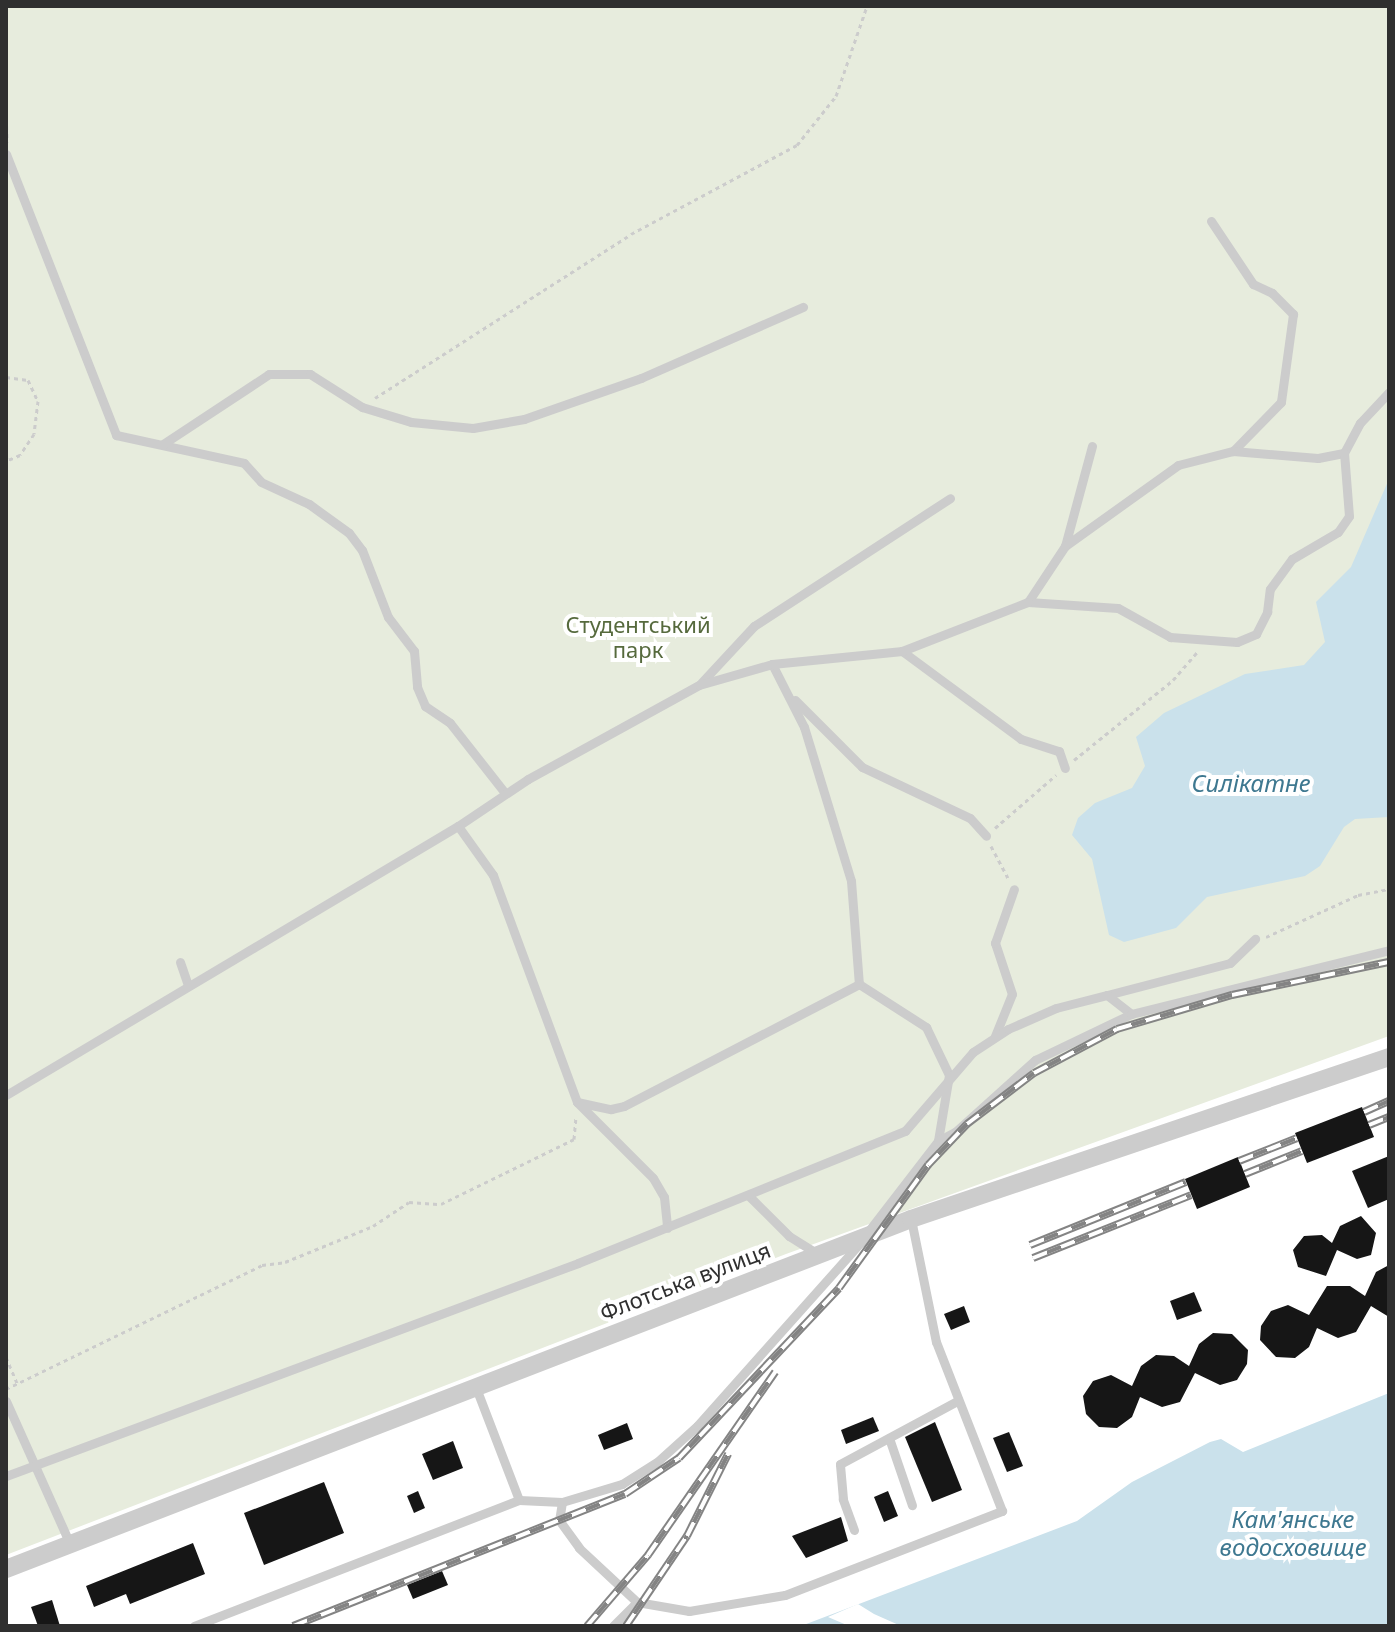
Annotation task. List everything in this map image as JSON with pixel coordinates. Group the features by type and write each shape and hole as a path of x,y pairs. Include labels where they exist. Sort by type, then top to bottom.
{"street":[{"name":"Флотська вулиця","path":"6,1569 865,1236 1389,1057"}],"lane":[{"path":"6,154 116,435 163,444 193,455 244,463 261,482 309,504 349,533 362,550 388,617 414,651 417,687 425,706 450,723 505,793"},
{"path":"1211,221 1253,284 1272,293 1293,314 1281,402 1233,451"},
{"path":"163,444 269,374 310,374 362,407 411,422 473,428 524,419 641,378 803,307"},
{"path":"6,1095 458,826 505,793 628,720 699,685 772,664 902,651 1028,602 1118,608 1170,637 1237,642 1256,634 1267,612 1270,589 1292,559 1338,532 1349,516 1344,453 1360,423 1389,392"},
{"path":"1028,602 1065,546 1092,446"},
{"path":"1065,546 1178,465 1233,451 1318,458 1344,453"},
{"path":"699,685 754,626 950,498"},
{"path":"902,651 1021,739 1059,751 1065,768"},
{"path":"772,664 790,695 851,881 859,984"},
{"path":"790,695 862,767 970,818 986,836"},
{"path":"458,826 493,875 577,1102 653,1178 664,1197 667,1228"},
{"path":"993,1039 1012,994 995,943 1014,889"},
{"path":"6,1476 667,1228 905,1131 949,1075 993,1039 1056,1008 1230,963 1255,939"},
{"path":"194,1626 519,1500 562,1502 622,1484 657,1462 729,1391 865,1236 900,1184 938,1141 955,1132 1035,1060 1131,1014 1389,950"},
{"path":"180,962 188,985"},
{"path":"859,984 926,1027 949,1075 938,1141"},
{"path":"577,1102 611,1109 624,1106 859,984"},
{"path":"1107,995 1131,1014"},
{"path":"749,1196 789,1236 819,1255"},
{"path":"562,1502 559,1520 579,1548 637,1602 689,1611 785,1595 1002,1511 936,1342 911,1219"},
{"path":"476,1388 519,1500"},
{"path":"6,1401 70,1544"},
{"path":"854,1530 843,1499 840,1464 957,1401"},
{"path":"889,1438 912,1505"},
{"path":"613,1626 637,1602"}],"path":[{"path":"362,407 631,234 797,145 836,96 867,6"},
{"path":"6,110 6,154"},
{"path":"6,377 28,380 38,401 34,434 20,455 6,461"},
{"path":"1014,889 986,836 1173,680 1206,642"},
{"path":"1255,939 1302,925 1369,890 1389,889"},
{"path":"6,1389 262,1265 285,1262 373,1226 409,1202 441,1204 574,1139 577,1102"},
{"path":"6,1357 17,1384"}],"green space":[{"name":"Студентський парк","path":"6,6 1389,6 1389,1036 786,1254 6,1555"}],"water":[{"name":"Силікатне","path":"1389,479 1389,817 1355,819 1344,827 1320,866 1305,876 1207,897 1176,928 1124,942 1109,935 1092,859 1072,835 1078,818 1095,803 1132,788 1145,766 1136,737 1164,713 1245,674 1304,665 1325,642 1316,602 1351,567"},
{"name":"Кам'янське водосховище","path":"1389,1393 1389,1626 801,1626 1077,1521 1132,1482 1210,1442 1221,1439 1243,1452"}],"pier":[{"path":"858,1604 901,1626 849,1626 828,1617"}],"building":[{"path":"1362,1107 1374,1137 1307,1163 1295,1133"},
{"path":"1389,1156 1389,1199 1368,1208 1352,1171"},
{"path":"1238,1157 1250,1187 1197,1209 1185,1179"},
{"path":"1361,1216 1376,1233 1371,1255 1357,1259 1337,1250 1326,1276 1298,1267 1293,1250 1304,1236 1322,1235 1332,1243 1340,1226"},
{"path":"1389,1265 1389,1317 1371,1306 1356,1332 1338,1338 1317,1328 1309,1347 1295,1358 1276,1357 1260,1340 1261,1326 1271,1311 1288,1305 1309,1315 1327,1286 1350,1286 1365,1296 1376,1272"},
{"path":"1194,1292 1202,1311 1177,1320 1170,1301"},
{"path":"964,1306 970,1322 951,1330 944,1314"},
{"path":"1213,1333 1232,1334 1248,1350 1247,1364 1237,1380 1220,1385 1195,1373 1180,1402 1162,1407 1140,1397 1132,1417 1117,1428 1099,1427 1086,1414 1083,1396 1093,1381 1111,1375 1132,1386 1141,1366 1156,1355 1174,1356 1189,1366 1199,1344"},
{"path":"873,1417 879,1431 846,1444 841,1430"},
{"path":"935,1422 962,1490 932,1502 905,1437"},
{"path":"627,1423 633,1439 604,1450 598,1435"},
{"path":"1009,1432 1023,1466 1007,1472 993,1438"},
{"path":"453,1441 463,1468 433,1480 422,1454"},
{"path":"324,1482 344,1533 264,1565 244,1513"},
{"path":"418,1491 425,1508 414,1513 407,1496"},
{"path":"888,1491 898,1516 884,1522 874,1497"},
{"path":"841,1517 848,1541 806,1558 792,1536"},
{"path":"193,1543 205,1574 130,1604 126,1594 94,1607 86,1586"},
{"path":"442,1571 448,1585 413,1599 407,1585"},
{"path":"52,1600 60,1626 38,1626 31,1607"}],"railway":[{"path":"293,1626 625,1494 679,1458 839,1288 928,1165 967,1124 1034,1073 1117,1029 1232,995 1389,962"},
{"path":"1364,1112 1389,1101"},
{"path":"1369,1125 1389,1117"},
{"path":"1239,1161 1297,1138"},
{"path":"1245,1174 1302,1151"},
{"path":"1030,1245 1186,1182"},
{"path":"1033,1258 1191,1195"},
{"path":"587,1626 648,1555 775,1372"},
{"path":"626,1626 687,1536 728,1454"}]}
